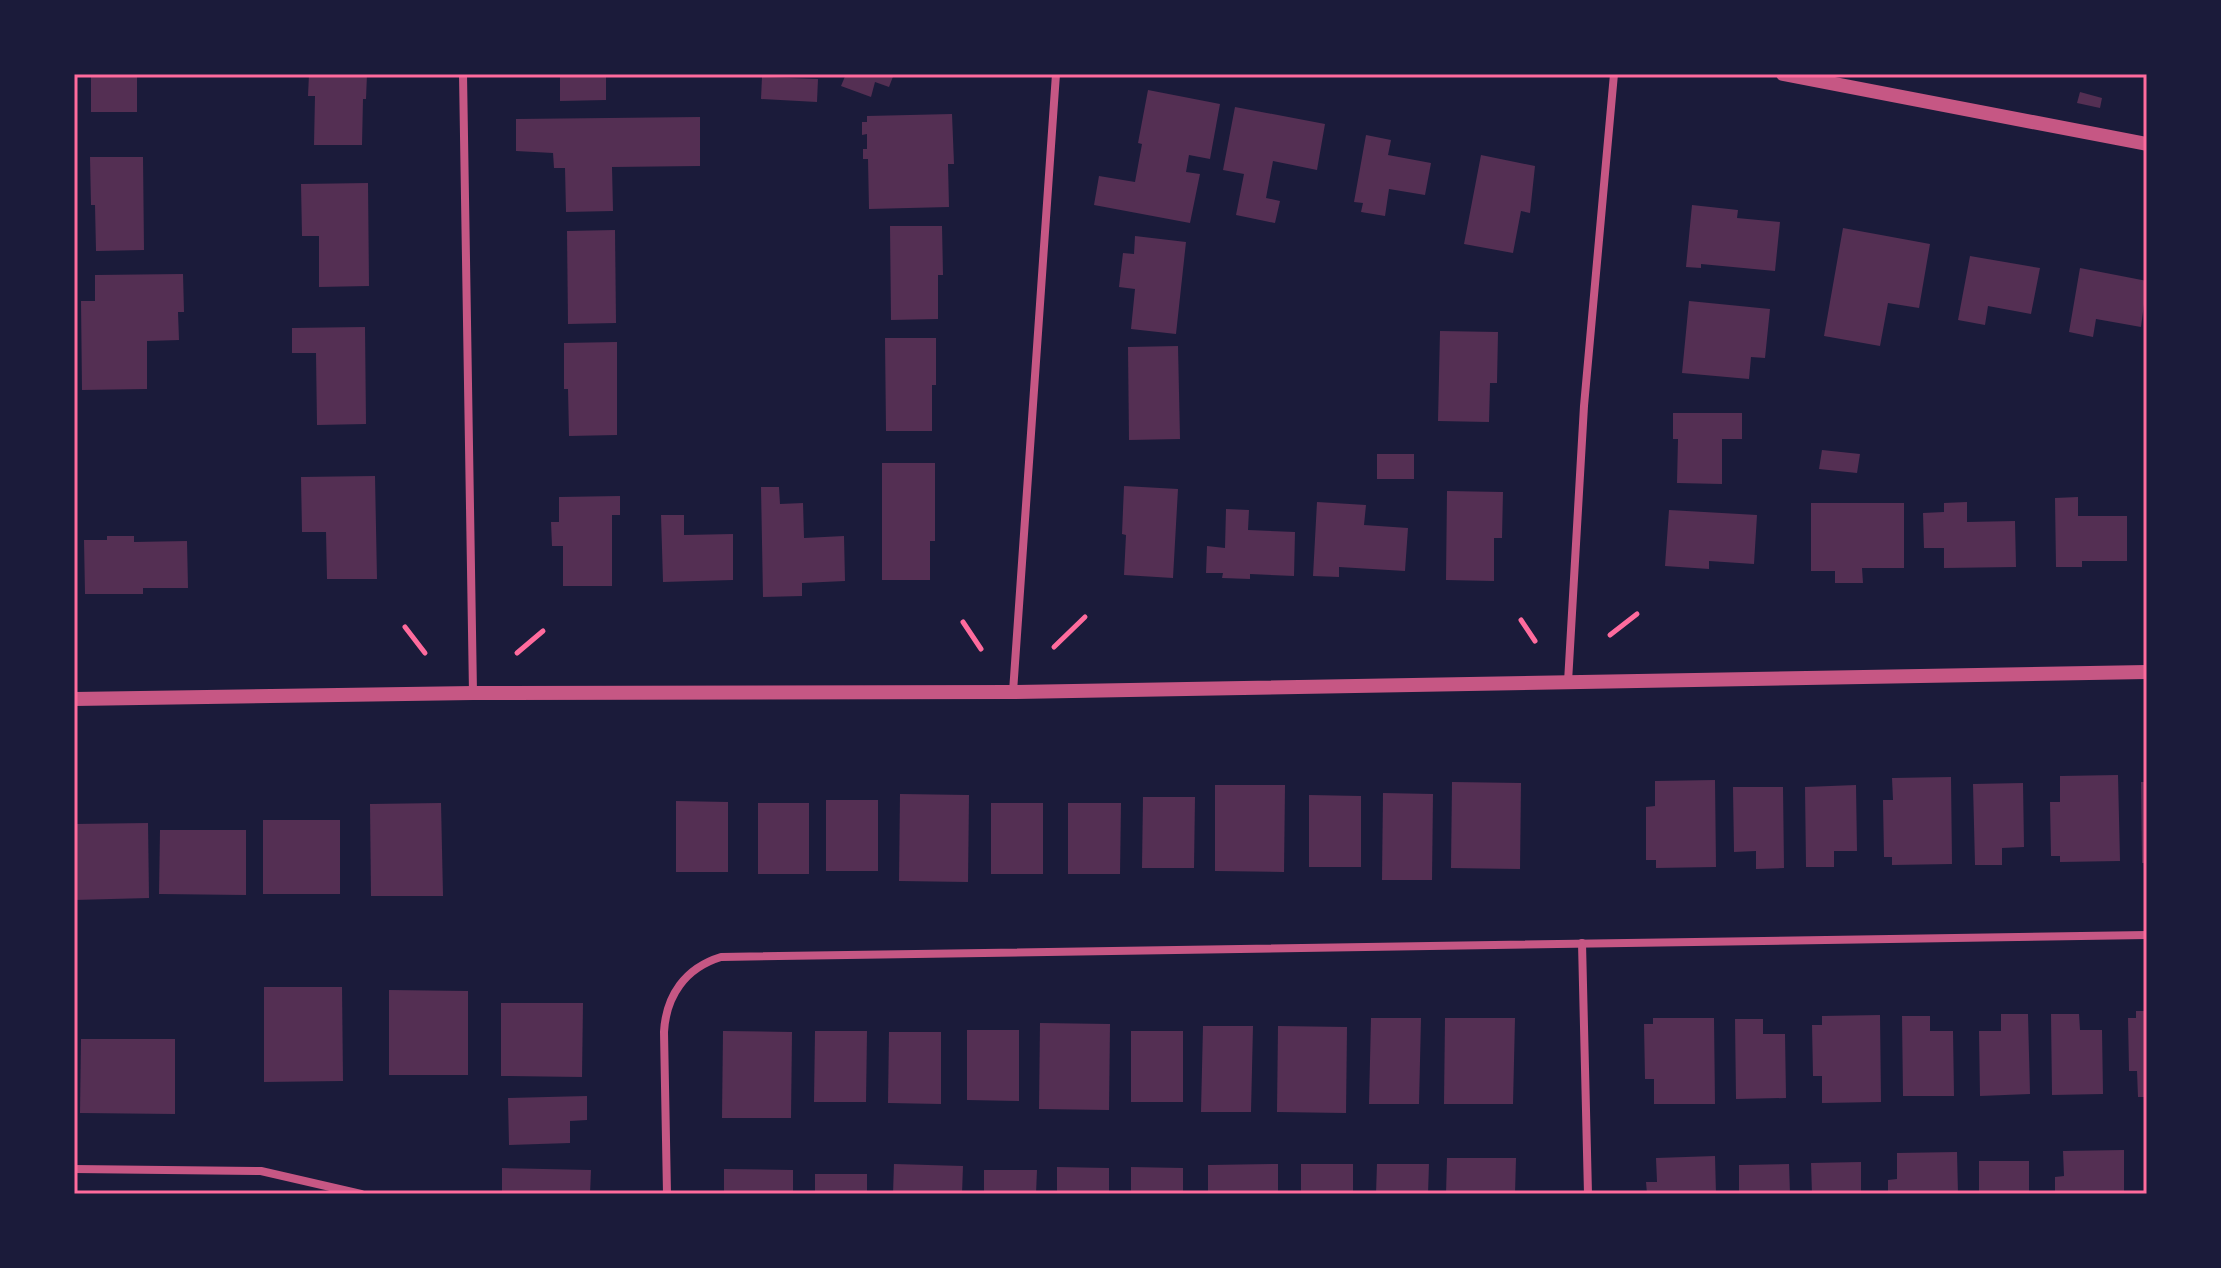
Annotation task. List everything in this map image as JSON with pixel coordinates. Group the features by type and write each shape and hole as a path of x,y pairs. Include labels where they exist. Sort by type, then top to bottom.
{"street":[{"path":"463,74 473,693"},
{"path":"1013,692 1056,74"},
{"path":"1568,682 1584,406 1614,74"},
{"path":"1783,74 2147,144"},
{"path":"74,699 473,693 1013,692 2147,672"},
{"path":"667,1194 664,1032 667,1010 679,984 690,974 712,960 730,956 2147,935"},
{"path":"1582,943 1588,1194"},
{"path":"74,1169 261,1171 361,1194"}],"path":[{"path":"1610,635 1637,614"},
{"path":"1054,647 1085,617"},
{"path":"1521,620 1535,641"},
{"path":"963,622 981,649"},
{"path":"405,627 425,653"},
{"path":"517,653 543,631"}],"building":[{"path":"91,74 137,74 137,112 91,112"},
{"path":"309,74 367,74 362,145 314,145 315,96 308,96"},
{"path":"560,74 606,74 606,100 560,101"},
{"path":"846,74 894,74 889,87 875,82 871,97 841,86"},
{"path":"762,77 818,79 817,102 761,99"},
{"path":"1148,90 1220,104 1210,159 1189,155 1186,172 1200,174 1190,223 1094,205 1099,176 1135,182 1142,144 1138,143"},
{"path":"2080,92 2102,98 2100,108 2077,103"},
{"path":"1235,107 1325,124 1317,170 1273,161 1266,198 1280,201 1275,223 1236,215 1244,174 1223,170"},
{"path":"952,114 954,164 948,164 949,207 869,209 868,159 863,159 867,134 862,135 862,122 867,122 867,116"},
{"path":"700,117 700,166 612,167 613,211 566,212 565,168 554,168 553,153 516,151 516,119"},
{"path":"1366,135 1391,140 1388,155 1431,163 1425,195 1389,189 1385,216 1361,212 1363,203 1354,202"},
{"path":"1481,155 1535,166 1530,213 1521,211 1513,253 1464,244"},
{"path":"90,157 143,157 144,250 96,251"},
{"path":"368,183 369,286 319,287 319,236 302,236 301,184"},
{"path":"1692,205 1738,210 1737,218 1780,222 1775,271 1701,264 1701,268 1686,267"},
{"path":"890,226 942,226 943,275 938,275 938,319 891,320"},
{"path":"1843,228 1930,244 1919,308 1888,303 1880,346 1824,336"},
{"path":"615,230 616,323 568,324 567,231"},
{"path":"1135,236 1186,242 1176,334 1131,329 1135,289 1119,287 1123,253 1134,254"},
{"path":"1970,256 2040,268 2031,314 1988,306 1985,325 1958,320"},
{"path":"2080,268 2147,281 2141,327 2096,319 2093,337 2069,332"},
{"path":"183,274 184,312 178,312 179,340 147,341 147,389 82,390 81,301 95,301 95,275"},
{"path":"1689,301 1770,309 1765,358 1751,357 1749,379 1682,373"},
{"path":"365,327 366,424 317,425 316,353 292,353 292,328"},
{"path":"1440,331 1498,332 1497,383 1490,383 1489,422 1438,421"},
{"path":"885,338 936,338 932,431 886,431"},
{"path":"617,342 617,435 569,436 568,389 564,389 564,343"},
{"path":"1178,346 1180,439 1129,440 1128,347"},
{"path":"1673,413 1742,413 1742,439 1722,439 1722,484 1677,483 1678,439 1673,439"},
{"path":"1822,450 1860,454 1857,473 1819,469"},
{"path":"1377,454 1414,454 1414,479 1377,479"},
{"path":"882,463 935,463 935,541 930,541 930,580 882,580"},
{"path":"375,476 377,579 327,579 326,532 302,532 301,477"},
{"path":"1124,486 1178,489 1173,578 1124,575"},
{"path":"761,487 779,487 780,504 803,503 804,538 844,536 845,581 802,583 802,596 763,597"},
{"path":"1447,491 1503,492 1502,538 1494,538 1494,581 1446,580"},
{"path":"620,496 620,515 612,515 612,586 563,586 563,546 552,546 551,522 559,522 559,497"},
{"path":"2078,497 2078,516 2127,516 2127,561 2082,561 2082,567 2056,567 2055,498"},
{"path":"1317,502 1366,505 1364,525 1408,528 1405,571 1339,567 1339,577 1313,576"},
{"path":"1967,502 1967,522 2015,521 2016,567 1944,568 1944,548 1924,548 1923,513 1944,512 1944,503"},
{"path":"1811,503 1904,503 1904,568 1862,568 1863,583 1835,583 1835,571 1811,571"},
{"path":"1226,509 1249,510 1248,530 1295,532 1294,576 1250,574 1250,579 1222,578 1223,573 1206,573 1207,546 1225,548"},
{"path":"1669,510 1757,515 1754,564 1709,561 1709,569 1665,566"},
{"path":"661,515 684,515 684,535 733,534 733,580 663,582"},
{"path":"107,536 134,536 134,542 187,541 188,588 143,588 143,594 85,594 84,540 107,540"},
{"path":"2118,775 2120,861 2060,862 2060,856 2051,856 2050,802 2060,802 2060,776"},
{"path":"1951,777 1952,864 1892,865 1892,857 1884,857 1883,800 1893,800 1892,778"},
{"path":"1715,780 1716,867 1656,868 1656,860 1646,860 1646,807 1655,806 1655,781"},
{"path":"1452,782 1521,783 1520,869 1451,868"},
{"path":"2141,782 2147,782 2147,863 2142,863"},
{"path":"2023,783 2024,847 2002,848 2002,865 1975,865 1973,784"},
{"path":"1215,785 1285,785 1284,872 1215,871"},
{"path":"1856,785 1857,851 1834,851 1834,867 1806,867 1805,787"},
{"path":"1733,787 1783,787 1784,868 1756,869 1756,851 1734,852"},
{"path":"1383,793 1433,794 1432,880 1382,880"},
{"path":"900,794 969,795 968,882 899,881"},
{"path":"1309,795 1361,796 1361,867 1309,867"},
{"path":"1143,797 1195,797 1194,868 1142,868"},
{"path":"826,800 878,800 878,871 826,871"},
{"path":"676,801 728,802 728,872 676,872"},
{"path":"441,803 443,896 371,896 370,804"},
{"path":"758,803 809,803 809,874 758,874"},
{"path":"991,803 1043,803 1043,874 991,874"},
{"path":"1068,803 1121,803 1120,874 1068,874"},
{"path":"263,820 340,820 340,894 263,894"},
{"path":"148,823 149,898 74,900 74,824"},
{"path":"160,830 246,830 246,895 159,894"},
{"path":"264,987 342,987 343,1081 264,1082"},
{"path":"389,990 468,991 468,1075 389,1075"},
{"path":"501,1003 583,1003 582,1077 501,1076"},
{"path":"2136,1011 2147,1011 2147,1097 2138,1097 2137,1071 2129,1071 2128,1018 2136,1018"},
{"path":"2001,1014 2028,1014 2030,1094 1980,1096 1979,1031 2001,1031"},
{"path":"2051,1014 2079,1014 2080,1030 2102,1030 2103,1094 2052,1095"},
{"path":"1880,1015 1881,1102 1822,1103 1822,1076 1813,1076 1812,1025 1822,1025 1822,1016"},
{"path":"1902,1016 1930,1016 1930,1031 1953,1031 1954,1096 1903,1096"},
{"path":"1371,1018 1421,1018 1419,1104 1369,1104"},
{"path":"1445,1018 1515,1018 1513,1104 1444,1104"},
{"path":"1653,1018 1714,1018 1715,1104 1654,1104 1654,1079 1645,1079 1644,1024 1653,1024"},
{"path":"1735,1019 1763,1019 1763,1034 1785,1034 1786,1098 1736,1099"},
{"path":"1040,1023 1110,1024 1109,1110 1039,1109"},
{"path":"1203,1026 1253,1026 1251,1112 1201,1112"},
{"path":"1278,1026 1347,1027 1346,1113 1277,1112"},
{"path":"967,1030 1019,1030 1019,1101 967,1100"},
{"path":"723,1031 792,1032 791,1118 722,1118"},
{"path":"815,1031 867,1031 866,1102 814,1102"},
{"path":"1131,1031 1183,1031 1183,1102 1131,1102"},
{"path":"889,1032 941,1032 941,1104 888,1103"},
{"path":"81,1039 175,1039 175,1114 80,1113"},
{"path":"587,1096 587,1120 570,1121 570,1143 509,1145 508,1098"},
{"path":"2124,1150 2124,1194 2055,1194 2055,1177 2064,1176 2063,1151"},
{"path":"1957,1152 1958,1194 1888,1194 1888,1180 1897,1179 1897,1153"},
{"path":"1715,1156 1716,1194 1647,1194 1646,1182 1657,1182 1656,1158"},
{"path":"1447,1158 1516,1158 1515,1194 1446,1194"},
{"path":"1979,1161 2029,1161 2029,1194 1979,1194"},
{"path":"1861,1162 1861,1194 1812,1194 1811,1163"},
{"path":"894,1164 963,1166 962,1194 893,1194"},
{"path":"1278,1164 1278,1194 1208,1194 1208,1165"},
{"path":"1301,1164 1353,1164 1353,1194 1301,1194"},
{"path":"1377,1164 1429,1164 1428,1194 1376,1194"},
{"path":"1789,1164 1790,1194 1739,1194 1739,1165"},
{"path":"1057,1167 1109,1168 1109,1194 1057,1194"},
{"path":"1131,1167 1183,1168 1183,1194 1131,1194"},
{"path":"502,1168 591,1170 590,1194 502,1194"},
{"path":"724,1169 793,1170 793,1194 724,1194"},
{"path":"984,1170 1037,1170 1036,1194 984,1194"},
{"path":"815,1174 867,1174 867,1194 815,1194"}]}
